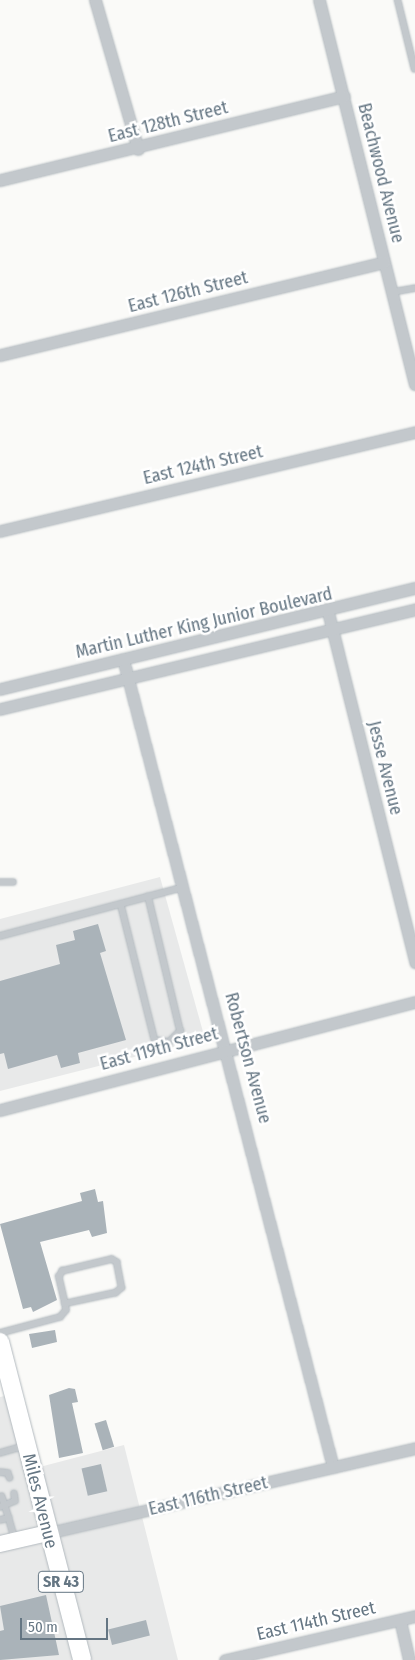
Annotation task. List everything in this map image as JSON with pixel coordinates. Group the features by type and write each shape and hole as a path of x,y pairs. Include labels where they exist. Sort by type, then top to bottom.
{"main road":[{"name":"Miles Avenue","path":"0,1342 82,1660"},
{"name":"East 116th Street","path":"8,1542 48,1533"}],"street":[{"path":"95,0 138,149"},
{"name":"Beachwood Avenue","path":"319,0 415,384"},
{"name":"East 128th Street","path":"0,180 138,149 344,96"},
{"name":"East 126th Street","path":"0,355 384,262"},
{"name":"East 124th Street","path":"0,532 415,432"},
{"name":"Martin Luther King Junior Boulevard","path":"0,689 328,612 415,588"},
{"name":"Martin Luther King Junior Boulevard","path":"0,709 415,609"},
{"name":"Jesse Avenue","path":"328,612 415,962"},
{"name":"Robertson Avenue","path":"123,659 228,1049 333,1467"},
{"name":"East 119th Street","path":"0,1110 228,1049 415,1002"},
{"name":"East 116th Street","path":"48,1533 415,1448"},
{"name":"East 114th Street","path":"226,1660 244,1658 415,1616"},
{"path":"400,1620 409,1660"}],"lane":[{"path":"398,0 415,70"},
{"path":"393,292 415,288"},
{"path":"0,882 13,882"},
{"path":"0,936 184,887"},
{"path":"121,904 156,1040 169,1042 180,1031 148,897"},
{"path":"0,1333 60,1317 65,1304 62,1271 112,1259 117,1262 122,1288 116,1293 65,1304"},
{"path":"0,1453 26,1446"},
{"path":"0,1472 8,1473 10,1478"},
{"path":"3,1507 15,1500 14,1494"},
{"path":"2,1496 3,1507 9,1518 8,1542"},
{"path":"0,1520 9,1518"}],"shaded area":[{"path":"160,877 205,1039 0,1091 0,919"},
{"path":"13,1394 32,1469 124,1445 178,1660 0,1660 0,1397"}],"building":[{"path":"98,924 106,951 100,953 126,1040 78,1053 80,1063 61,1068 57,1055 8,1069 4,1053 0,1054 0,981 60,964 56,945 75,940 73,931"},
{"path":"95,1189 98,1202 103,1201 107,1233 92,1237 89,1230 40,1242 57,1300 33,1312 31,1307 23,1309 0,1224 82,1201 80,1193"},
{"path":"55,1330 57,1342 32,1348 29,1334"},
{"path":"69,1388 75,1389 78,1402 72,1403 83,1453 59,1458 49,1395"},
{"path":"106,1420 114,1447 103,1450 95,1424"},
{"path":"101,1464 107,1491 88,1496 82,1468"},
{"path":"46,1595 59,1655 0,1660 0,1631 4,1630 0,1606"},
{"path":"146,1620 150,1636 112,1645 108,1629"}]}
